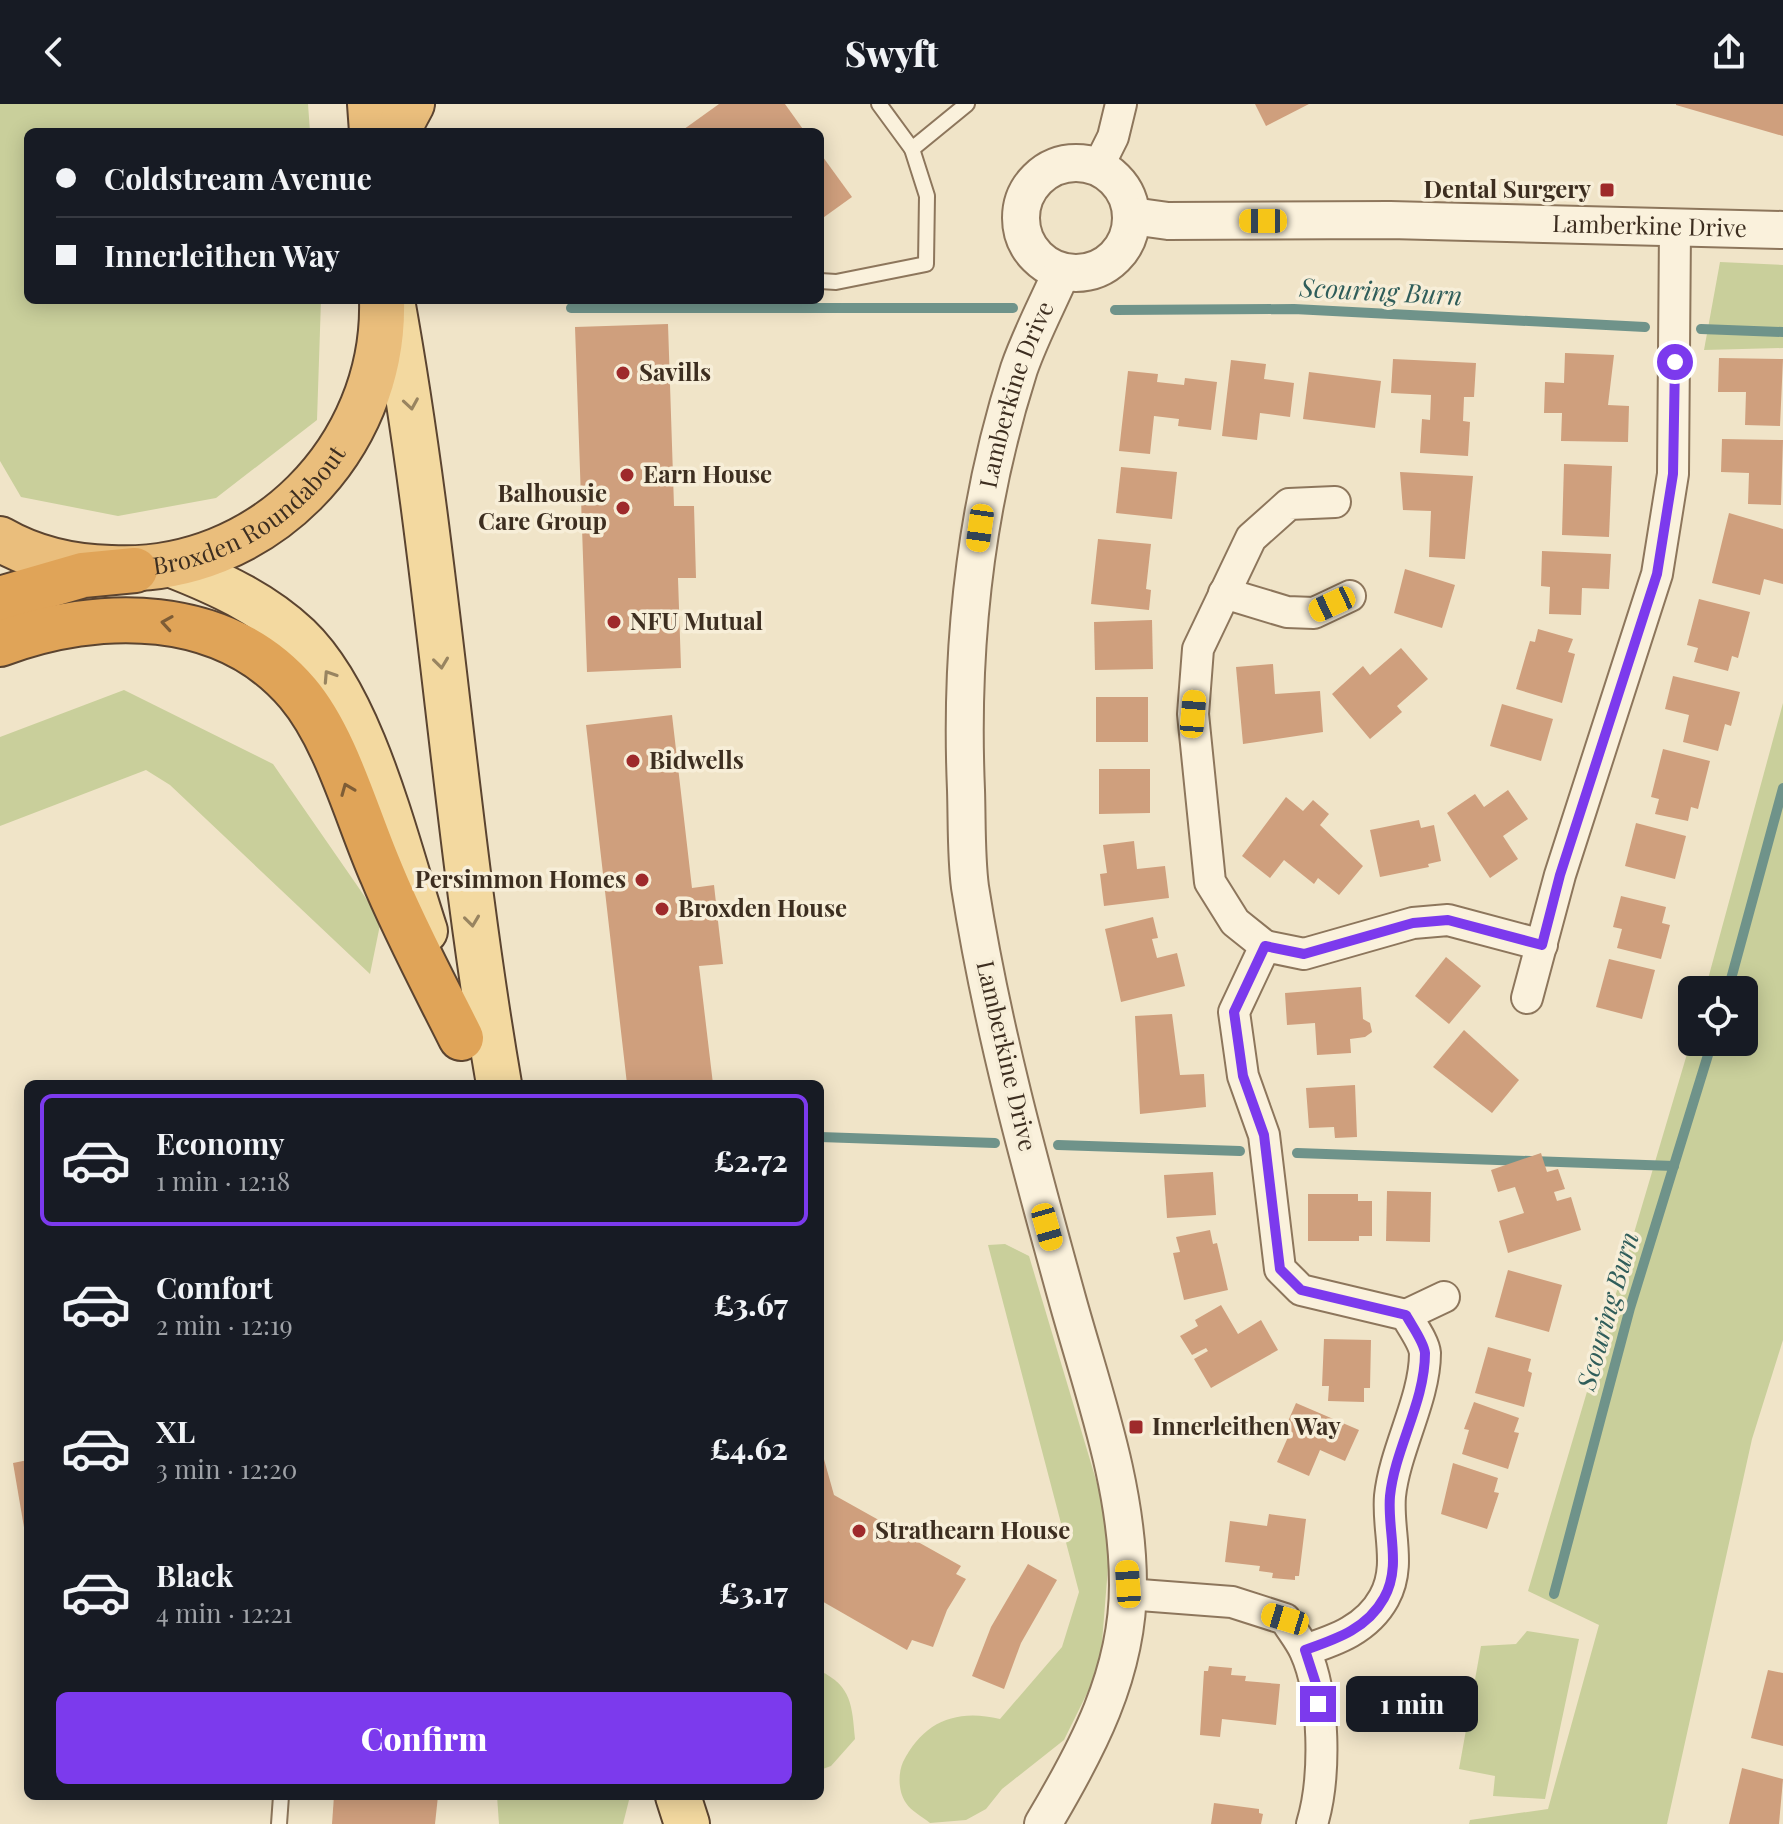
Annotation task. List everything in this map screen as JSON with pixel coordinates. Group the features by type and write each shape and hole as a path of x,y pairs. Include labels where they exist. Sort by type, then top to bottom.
{"highway":[{"path":"370,104 372,128"},
{"path":"399,128 412,104"},
{"name":"Broxden Roundabout","path":"0,539 38,556 85,567 153,567 213,554 251,536 284,514 336,458 370,390 379,353 382,304"},
{"path":"0,599 83,575 153,567"},
{"path":"0,644 63,626 130,619 198,629 235,643 268,663 299,693 326,737 383,878 461,1038"}],"main road":[{"path":"393,304 411,404 474,943 498,1080"},
{"path":"153,567 220,584 260,607 299,638 328,672 354,717 477,1080"},
{"path":"677,1800 678,1824"},
{"path":"678,1800 687,1824"}],"street":[{"path":"1098,167 1113,137 1121,104"},
{"path":"1077,163 1098,167 1109,173 1124,190 1132,216 1129,236 1110,262 1097,269 1061,273 1033,253 1023,234 1022,208 1033,183 1055,166 1077,163"},
{"name":"Lamberkine Drive","path":"1132,216 1168,221 1390,220 1783,230"},
{"path":"1527,998 1560,875 1657,574 1673,474 1675,229"},
{"name":"Lamberkine Drive","path":"1043,1824 1086,1752 1107,1701 1119,1655 1127,1594 1122,1497 999,1043 970,882 962,703 966,636 980,528 1019,368 1061,273"},
{"path":"1335,502 1289,504 1251,538 1198,649 1193,714 1210,882 1235,922 1265,946 1304,954 1413,923 1440,920 1542,945"},
{"path":"1224,593 1287,612 1314,613 1350,596"},
{"path":"1265,946 1234,1012 1243,1076 1264,1135 1280,1269 1301,1290 1406,1315 1444,1297"},
{"path":"1305,1650 1360,1627 1372,1617 1394,1578 1390,1499 1398,1450 1418,1391 1425,1351 1406,1315"},
{"path":"1127,1594 1232,1602 1285,1619 1305,1650 1317,1687 1321,1740 1312,1824"}],"lane":[{"path":"824,281 836,282 926,264 927,196 912,149 879,104"},
{"path":"912,149 967,104"},
{"path":"279,1824 281,1800"}],"green space":[{"path":"0,104 308,104 310,128 24,128 24,304 321,304 317,420 216,498 118,516 21,497 0,461"},
{"path":"1720,262 1783,265 1783,348 1704,350"},
{"path":"124,690 273,764 381,920 370,974 170,785 146,770 0,826 0,737"},
{"path":"1783,703 1783,1340 1752,1439 1667,1824 1469,1824 1470,1820 1548,1809 1599,1625 1528,1591 1686,1056 1758,1056 1758,976 1709,976"},
{"path":"1005,1244 1029,1256 1111,1530 1100,1667 1064,1740 1002,1789 986,1809 966,1820 930,1823 908,1806 901,1794 900,1772 911,1748 942,1721 969,1715 1000,1719 1062,1647 1079,1592 988,1245"},
{"path":"1527,1631 1579,1639 1545,1799 1493,1796 1495,1776 1459,1769 1481,1646 1516,1644"},
{"path":"824,1673 839,1683 848,1698 855,1739 831,1766 824,1769"},
{"path":"497,1800 629,1800 623,1824 499,1824"}],"building":[{"path":"719,104 785,104 802,128 686,128"},
{"path":"1255,104 1309,104 1266,126"},
{"path":"1783,104 1783,136 1676,105"},
{"path":"824,158 852,197 824,217"},
{"name":"Earn House","path":"668,324 674,506 694,506 696,578 678,578 681,668 587,672 575,327"},
{"path":"1565,353 1614,355 1608,405 1629,406 1628,442 1561,441 1562,413 1544,413 1545,382 1564,383"},
{"path":"1719,358 1783,359 1780,426 1745,425 1746,392 1718,392"},
{"path":"1393,359 1476,363 1474,397 1464,397 1463,421 1470,422 1468,456 1420,453 1422,419 1430,420 1431,395 1391,393"},
{"path":"1231,360 1266,364 1264,379 1294,383 1290,417 1260,413 1257,440 1222,436"},
{"path":"1128,371 1158,374 1157,382 1184,385 1185,378 1217,382 1211,430 1178,426 1179,419 1154,416 1150,454 1119,451"},
{"path":"1309,372 1381,381 1375,428 1303,419"},
{"path":"1722,439 1783,440 1781,505 1748,504 1749,473 1721,472"},
{"path":"1564,464 1612,466 1609,537 1562,535"},
{"path":"1121,467 1177,472 1172,519 1116,513"},
{"path":"1400,472 1473,476 1465,559 1429,557 1431,511 1403,510"},
{"path":"1729,513 1783,529 1783,584 1764,579 1760,595 1712,583"},
{"path":"1098,539 1151,544 1146,589 1151,590 1149,610 1091,604"},
{"path":"1542,551 1611,554 1609,589 1582,588 1581,615 1549,614 1550,587 1541,586"},
{"path":"1405,569 1455,585 1442,628 1394,613"},
{"path":"1699,599 1750,612 1738,658 1732,656 1728,671 1694,662 1698,648 1687,645"},
{"path":"1152,620 1153,669 1095,670 1094,622"},
{"path":"1538,629 1573,639 1568,652 1575,654 1562,703 1516,689 1530,641 1535,642"},
{"path":"1401,648 1428,679 1397,706 1402,712 1370,739 1332,694 1363,666 1370,675"},
{"path":"1273,664 1275,694 1320,691 1323,732 1243,744 1236,667"},
{"path":"1673,676 1740,692 1731,726 1725,724 1718,751 1683,742 1689,715 1665,709"},
{"path":"1096,697 1148,697 1148,742 1096,742"},
{"path":"1502,704 1553,719 1541,761 1490,746"},
{"name":"Broxden House","path":"672,715 692,888 714,885 723,964 699,966 713,1080 627,1080 586,725"},
{"path":"1663,749 1710,761 1698,809 1691,807 1688,821 1655,814 1659,799 1651,797"},
{"path":"1099,769 1150,769 1150,813 1099,814"},
{"path":"1508,790 1528,819 1503,836 1518,859 1490,878 1447,813 1475,794 1484,807"},
{"path":"1286,797 1303,811 1313,800 1329,814 1320,825 1363,866 1339,895 1318,878 1314,884 1284,860 1270,878 1242,856"},
{"path":"1419,820 1421,828 1434,825 1441,861 1428,864 1429,867 1380,877 1370,830"},
{"path":"1636,823 1686,836 1675,879 1625,866"},
{"path":"1134,841 1137,869 1165,866 1169,898 1104,906 1100,874 1107,873 1103,845"},
{"path":"1621,896 1666,907 1662,923 1670,925 1661,959 1617,948 1622,929 1613,927"},
{"path":"1153,917 1158,938 1152,939 1157,958 1177,953 1185,986 1121,1002 1105,929"},
{"path":"1446,957 1481,986 1449,1024 1415,996"},
{"path":"1609,959 1655,970 1642,1019 1596,1007"},
{"path":"1361,987 1363,1019 1370,1023 1372,1032 1365,1037 1350,1039 1351,1053 1317,1055 1315,1023 1287,1025 1285,993"},
{"path":"1172,1014 1180,1075 1204,1074 1206,1107 1140,1114 1135,1016"},
{"path":"1464,1030 1519,1080 1492,1113 1433,1067"},
{"path":"1355,1085 1357,1137 1335,1138 1334,1127 1309,1128 1306,1088"},
{"path":"1541,1153 1547,1172 1558,1169 1565,1189 1554,1192 1557,1201 1571,1197 1581,1230 1508,1253 1499,1221 1524,1213 1515,1187 1498,1192 1491,1170"},
{"path":"1213,1172 1216,1215 1167,1218 1164,1175"},
{"path":"1387,1191 1431,1192 1430,1242 1386,1241"},
{"path":"1308,1194 1358,1194 1358,1201 1372,1201 1372,1236 1359,1236 1359,1241 1308,1241"},
{"path":"1210,1230 1213,1244 1217,1243 1228,1290 1184,1300 1173,1253 1180,1252 1176,1237"},
{"path":"1508,1270 1562,1285 1549,1332 1495,1317"},
{"path":"1221,1305 1238,1334 1261,1320 1278,1350 1211,1388 1194,1359 1208,1351 1206,1348 1192,1355 1180,1336 1198,1326 1195,1320"},
{"path":"1324,1339 1371,1340 1370,1388 1364,1388 1364,1402 1328,1401 1329,1386 1322,1386"},
{"path":"1488,1347 1531,1359 1528,1371 1532,1373 1524,1407 1475,1393"},
{"path":"1474,1402 1519,1418 1514,1432 1519,1433 1508,1469 1462,1454 1469,1430 1464,1429"},
{"path":"1296,1403 1359,1430 1345,1461 1320,1450 1309,1476 1277,1462 1288,1437 1282,1435"},
{"name":"Strathearn House","path":"824,1459 834,1495 961,1566 956,1574 966,1579 947,1610 933,1647 912,1640 907,1650 824,1602"},
{"path":"24,1461 24,1527 13,1463"},
{"path":"1453,1463 1498,1478 1494,1492 1499,1493 1487,1529 1441,1514"},
{"path":"1269,1514 1306,1519 1299,1576 1295,1576 1295,1580 1272,1578 1273,1573 1259,1571 1260,1566 1225,1562 1230,1521 1267,1526"},
{"path":"1028,1564 1057,1580 1021,1643 1004,1689 972,1676 991,1627"},
{"path":"1209,1666 1232,1668 1231,1675 1246,1676 1245,1681 1280,1684 1276,1725 1222,1719 1220,1737 1200,1735 1204,1671 1208,1671"},
{"path":"1768,1670 1783,1673 1783,1746 1751,1738"},
{"path":"1742,1768 1783,1779 1779,1824 1729,1824"},
{"path":"334,1800 438,1800 435,1824 332,1824"},
{"path":"1214,1803 1259,1809 1259,1813 1263,1814 1261,1824 1211,1824"}],"waterway":[{"name":"Scouring Burn","path":"571,308 1013,308"},
{"name":"Scouring Burn","path":"1115,310 1294,309 1645,327"},
{"name":"Scouring Burn","path":"1701,329 1783,332"},
{"name":"Scouring Burn","path":"1732,976 1783,788"},
{"name":"Scouring Burn","path":"1554,1594 1630,1308 1708,1056"},
{"path":"824,1137 995,1143"},
{"path":"1058,1145 1240,1151"},
{"path":"1297,1153 1674,1166"}],"place":[{"name":"Dental Surgery","path":"1607,190"},
{"name":"Savills","path":"623,373"},
{"name":"Earn House","path":"627,475"},
{"name":"Balhousie Care Group","path":"623,508"},
{"name":"NFU Mutual","path":"614,622"},
{"name":"Bidwells","path":"633,761"},
{"name":"Persimmon Homes","path":"642,880"},
{"name":"Broxden House","path":"662,909"},
{"name":"Innerleithen Way","path":"1136,1427"},
{"name":"Strathearn House","path":"859,1531"}],"route":[{"path":"1318,1704 1317,1687 1305,1650 1360,1627 1372,1617 1394,1578 1390,1499 1398,1450 1418,1391 1425,1351 1406,1315 1301,1290 1280,1269 1264,1135 1243,1076 1234,1012 1265,946 1304,954 1431,920 1448,920 1542,945 1560,875 1657,574 1673,474 1675,362"}]}
